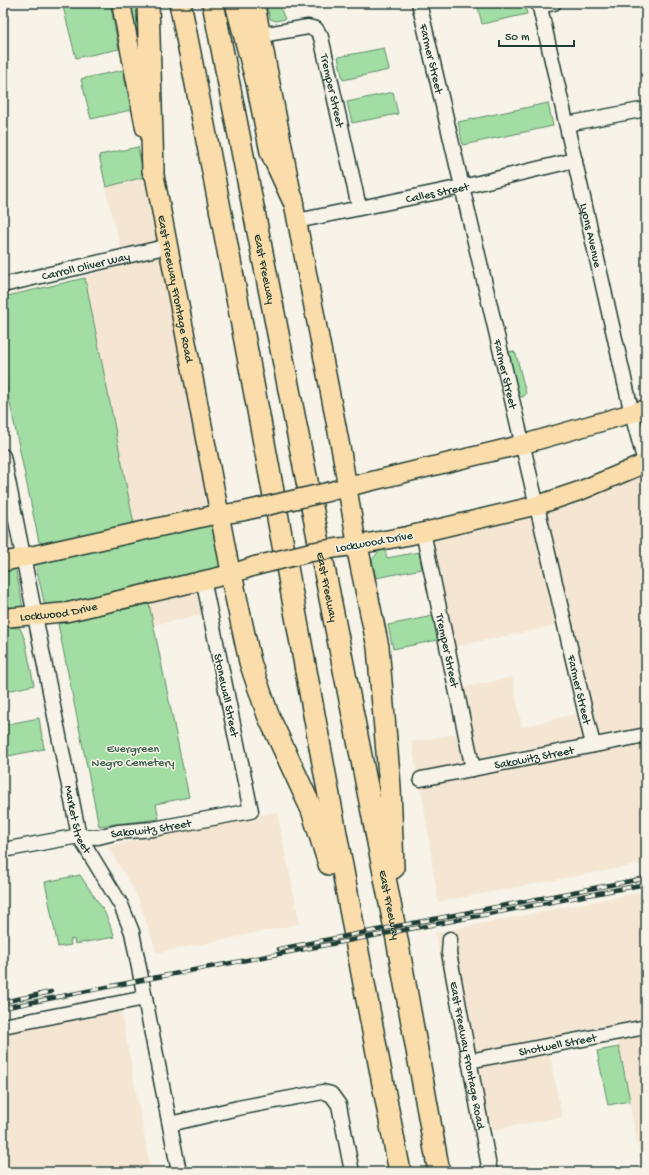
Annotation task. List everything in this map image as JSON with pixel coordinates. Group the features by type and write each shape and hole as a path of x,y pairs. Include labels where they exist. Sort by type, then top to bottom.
{"highway":[{"path":"148,3 154,171"},
{"path":"180,3 219,196 355,942 399,1172"},
{"name":"East Freeway","path":"213,3 396,934 439,1172"},
{"path":"236,3 257,82 272,152 293,200"},
{"path":"350,546 378,647 390,794 396,934"},
{"path":"231,574 250,662 268,715 312,810 355,942"}],"main road":[{"name":"East Freeway Frontage Road","path":"121,3 231,574"},
{"path":"255,3 297,221 350,546"},
{"path":"3,562 220,514 232,514 340,489 524,444 639,411"},
{"name":"Lockwood Drive","path":"3,618 36,616 90,607 203,579 231,574 255,566 311,552 423,532 538,505 582,490 646,464"}],"street":[{"name":"Farmer Street","path":"418,3 513,406 524,444 593,745"},
{"path":"539,4 554,3"},
{"name":"Lyons Avenue","path":"539,4 575,160 639,411 646,464"},
{"name":"Tremper Street","path":"261,35 308,26 316,29 321,37 359,207"},
{"path":"567,124 646,109"},
{"name":"Calles Street","path":"297,221 575,160"},
{"name":"Carroll Oliver Way","path":"3,285 169,246"},
{"name":"Market Street","path":"3,456 79,836 121,905 127,918 135,945 179,1172"},
{"name":"Tremper Street","path":"423,532 473,769"},
{"name":"Stonewall Street","path":"203,579 251,811"},
{"name":"Sakowitz Street","path":"421,779 646,735"},
{"name":"Sakowitz Street","path":"3,850 79,836 98,837 251,811"},
{"name":"East Freeway Frontage Road","path":"450,939 449,953 490,1172"},
{"path":"3,1026 145,998"},
{"name":"Shotwell Street","path":"469,1061 646,1027"},
{"path":"170,1124 323,1092 331,1094 342,1112 352,1172"}],"shaded area":[{"path":"148,176 209,501 204,511 135,528 84,276 125,265 105,187"},
{"path":"639,472 646,500 646,863 438,902 422,792 419,789 412,742 470,731 462,688 512,677 522,727 579,713 558,625 453,647 430,535"},
{"path":"3,505 12,547 9,553 3,557"},
{"path":"198,591 201,593 207,614 153,625 148,599"},
{"path":"277,812 300,924 157,953 136,893 107,846"},
{"path":"646,891 646,1172 643,1172 617,1039 549,1052 562,1117 476,1133 435,933"},
{"path":"121,1011 151,1172 3,1172 3,1033"}],"green space":[{"path":"62,3 110,3 119,49 76,58"},
{"path":"126,3 139,3 145,87"},
{"path":"266,3 278,3 285,19 276,21 270,19"},
{"path":"477,3 525,3 527,14 482,24"},
{"path":"384,48 389,70 343,80 338,57"},
{"path":"123,70 131,110 91,119 81,79"},
{"path":"393,92 398,114 352,123 347,102"},
{"path":"548,103 553,126 463,145 458,122"},
{"path":"138,147 144,177 106,187 99,155"},
{"path":"85,278 134,524 42,544 39,542 3,370 3,297"},
{"path":"513,351 516,354 526,394 523,397 518,396 508,357 509,352"},
{"path":"212,523 220,567 143,584 87,602 45,606 36,567 37,563"},
{"path":"385,550 387,558 419,552 422,569 376,578 372,560 379,551"},
{"path":"14,568 16,571 23,608 3,612 3,569"},
{"name":"Evergreen Negro Cemetery","path":"149,604 189,797 156,804 159,819 99,826 58,624"},
{"path":"433,616 438,640 393,649 388,625"},
{"path":"3,627 20,628 25,640 34,685 3,692"},
{"path":"39,718 44,749 3,757 3,725"},
{"path":"80,875 104,911 115,937 75,944 74,939 70,940 71,945 58,947 45,882"},
{"path":"619,1047 630,1101 608,1105 597,1051"}],"railway":[{"path":"279,949 646,878"},
{"path":"3,1008 646,884"},
{"path":"3,1002 51,992"}]}
